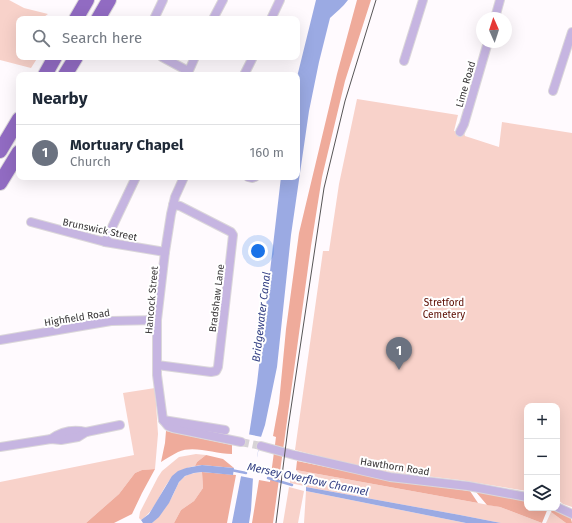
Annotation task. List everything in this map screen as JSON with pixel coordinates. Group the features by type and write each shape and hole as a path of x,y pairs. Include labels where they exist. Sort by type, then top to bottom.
{"highway":[{"path":"78,16 87,0"},
{"path":"100,16 109,0"},
{"path":"47,72 53,60"},
{"path":"67,72 74,60"},
{"path":"0,151 16,124"},
{"path":"0,183 16,157"}],"street":[{"path":"155,16 163,0"},
{"path":"215,16 222,0"},
{"path":"272,16 280,0"},
{"path":"404,61 422,0"},
{"path":"496,12 497,1"},
{"path":"553,91 572,32"},
{"name":"Lime Road","path":"460,132 464,124 486,48"},
{"path":"167,60 186,72"},
{"path":"188,72 194,60"},
{"path":"246,72 252,60"},
{"path":"105,242 135,180"},
{"name":"Hancock Street","path":"165,423 158,385 157,320 165,252 173,205 183,180"},
{"name":"Bradshaw Lane","path":"157,365 211,372 216,371 233,235 230,231 180,206 173,205"},
{"name":"Brunswick Street","path":"31,222 105,242 165,252"},
{"name":"Highfield Road","path":"0,340 111,321 157,320"},
{"path":"165,423 225,430"},
{"path":"165,423 174,428 241,442"},
{"path":"0,447 51,439 61,440 78,437 86,432 120,425"},
{"name":"Hawthorn Road","path":"261,446 390,477 468,486 524,496"},
{"path":"560,508 572,514"}],"green space":[{"path":"0,0 9,0 24,8 48,14 45,16 16,16 16,60 36,60 31,68 0,60"},
{"name":"Stretford Cemetery","path":"357,99 458,115 454,131 464,133 465,136 499,147 502,122 572,133 572,507 560,502 560,403 524,403 524,491 460,480 391,472 349,464 295,450 323,251 329,251 339,184"},
{"path":"155,388 158,434 155,469 142,470 135,473 119,494 86,523 0,523 0,482 134,455 123,393"},
{"path":"196,454 206,455 197,462 195,466 183,470 169,481 155,505 141,520 139,518 140,512 162,471 179,457"},
{"path":"296,470 500,507 542,523 501,523 306,487 305,479"},
{"path":"202,472 203,488 194,501 181,510 174,523 152,523 166,507 182,479 190,474"},
{"path":"291,472 299,477 304,486 290,483"},
{"path":"289,487 304,491 298,523 283,523"},
{"path":"306,491 466,523 304,523"},
{"path":"551,512 566,523 546,523"}],"shaded area":[{"path":"357,0 371,0 345,81 322,177 311,246 273,523 252,523 259,480 270,482 276,437 273,436 279,403 286,329 299,233 337,74"},
{"path":"166,431 232,445 232,454 191,449 178,452 161,462"},
{"path":"206,455 223,459 234,468 202,465 195,466 197,462"},
{"path":"297,461 400,482 470,491 478,503 296,470"},
{"path":"155,469 132,514 114,523 86,523 119,494 135,473 142,470"},
{"path":"202,472 236,475 227,523 174,523 181,510 194,501 203,488"},
{"path":"476,492 513,497 524,500 524,511 547,511 542,523 500,507 487,505"},
{"path":"558,511 571,518 572,523 566,523 551,512"}],"water":[{"path":"316,0 348,0 330,18 309,111 300,173 300,72 298,72"},
{"path":"281,180 299,180 291,235 277,367 253,478 249,523 232,523 249,435 257,383"},
{"path":"202,465 234,468 233,475 202,472 185,476 179,482 169,503 159,517 152,523 143,523 141,520 149,514 172,476 178,471 186,468"},
{"path":"306,487 501,523 466,523 306,491"}],"pier":[{"path":"247,434 262,437 258,451 255,479 240,476"}],"waterway":[{"name":"Mersey Overflow Channel","path":"231,470 246,473"},
{"name":"Mersey Overflow Channel","path":"268,478 292,485"}],"tunnel":[{"path":"241,442 261,446"}],"tram line":[{"path":"276,523 288,428 324,188 345,101 376,0"}],"place":[{"name":"Mortuary Chapel","path":"399,370"}],"water label":[{"name":"Bridgewater Canal","path":"261,317"}]}
